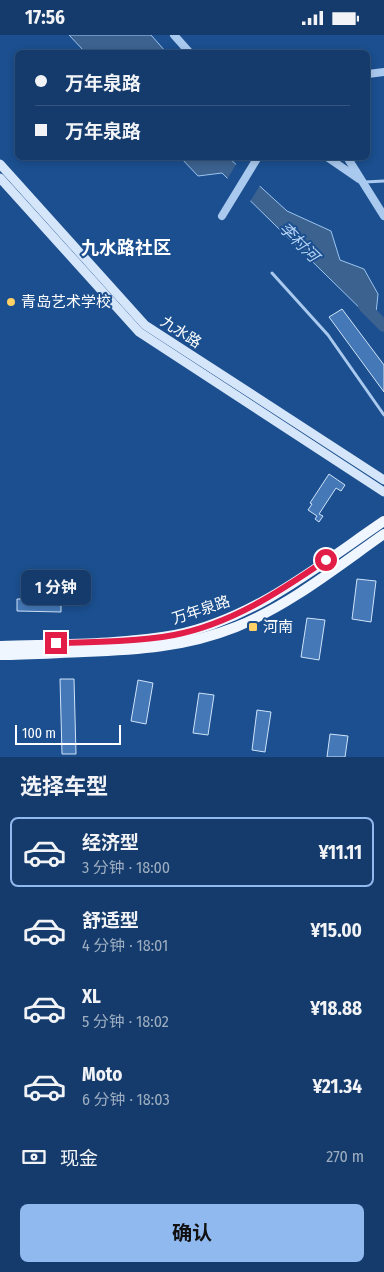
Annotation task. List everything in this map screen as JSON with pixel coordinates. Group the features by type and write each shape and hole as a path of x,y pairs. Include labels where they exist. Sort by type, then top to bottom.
{"main road":[{"name":"九水路","path":"0,164 145,325 384,480"},
{"name":"九水路","path":"0,178 139,332 384,492"},
{"name":"万年泉路","path":"0,646 148,639 176,635 198,629 232,617 263,602 384,521"},
{"name":"万年泉路","path":"0,655 148,649 199,639 236,627 284,602 384,534"}],"street":[{"path":"174,35 187,50"},
{"path":"370,74 384,72"},
{"path":"222,216 256,160"},
{"path":"331,160 363,182"},
{"path":"349,160 384,216"}],"lane":[{"path":"363,182 384,181"},
{"path":"272,273 328,335 384,415"}],"water":[{"path":"69,35 151,35 164,50 83,50"},
{"path":"183,160 231,160 287,211 331,231 340,260 364,269 378,294 375,323 222,173 198,176"}],"pier":[{"path":"237,163 261,184 249,203 226,181"}],"building":[{"path":"342,309 384,365 384,392 329,317"},
{"path":"329,474 345,485 341,491 336,488 319,514 323,516 319,522 315,519 317,516 308,510 312,504 310,503"},
{"path":"21,577 61,578 61,612 17,611 17,599 21,599"},
{"path":"357,579 376,581 371,622 352,619"},
{"path":"307,618 325,620 319,660 301,657"},
{"path":"60,679 74,679 76,754 62,754"},
{"path":"138,680 153,683 146,724 131,721"},
{"path":"199,693 214,695 208,735 193,733"},
{"path":"257,710 271,712 265,752 252,750"},
{"path":"330,734 348,736 345,757 327,757"}],"waterway":[{"name":"李村河","path":"364,306 384,326"}],"place":[{"name":"青岛艺术学校","path":"11,302"},
{"name":"河南","path":"253,627"}],"district":[{"name":"九水路社区","path":"126,248"}],"route":[{"path":"56,643 148,639 176,635 198,629 232,617 263,602 326,560"}]}
